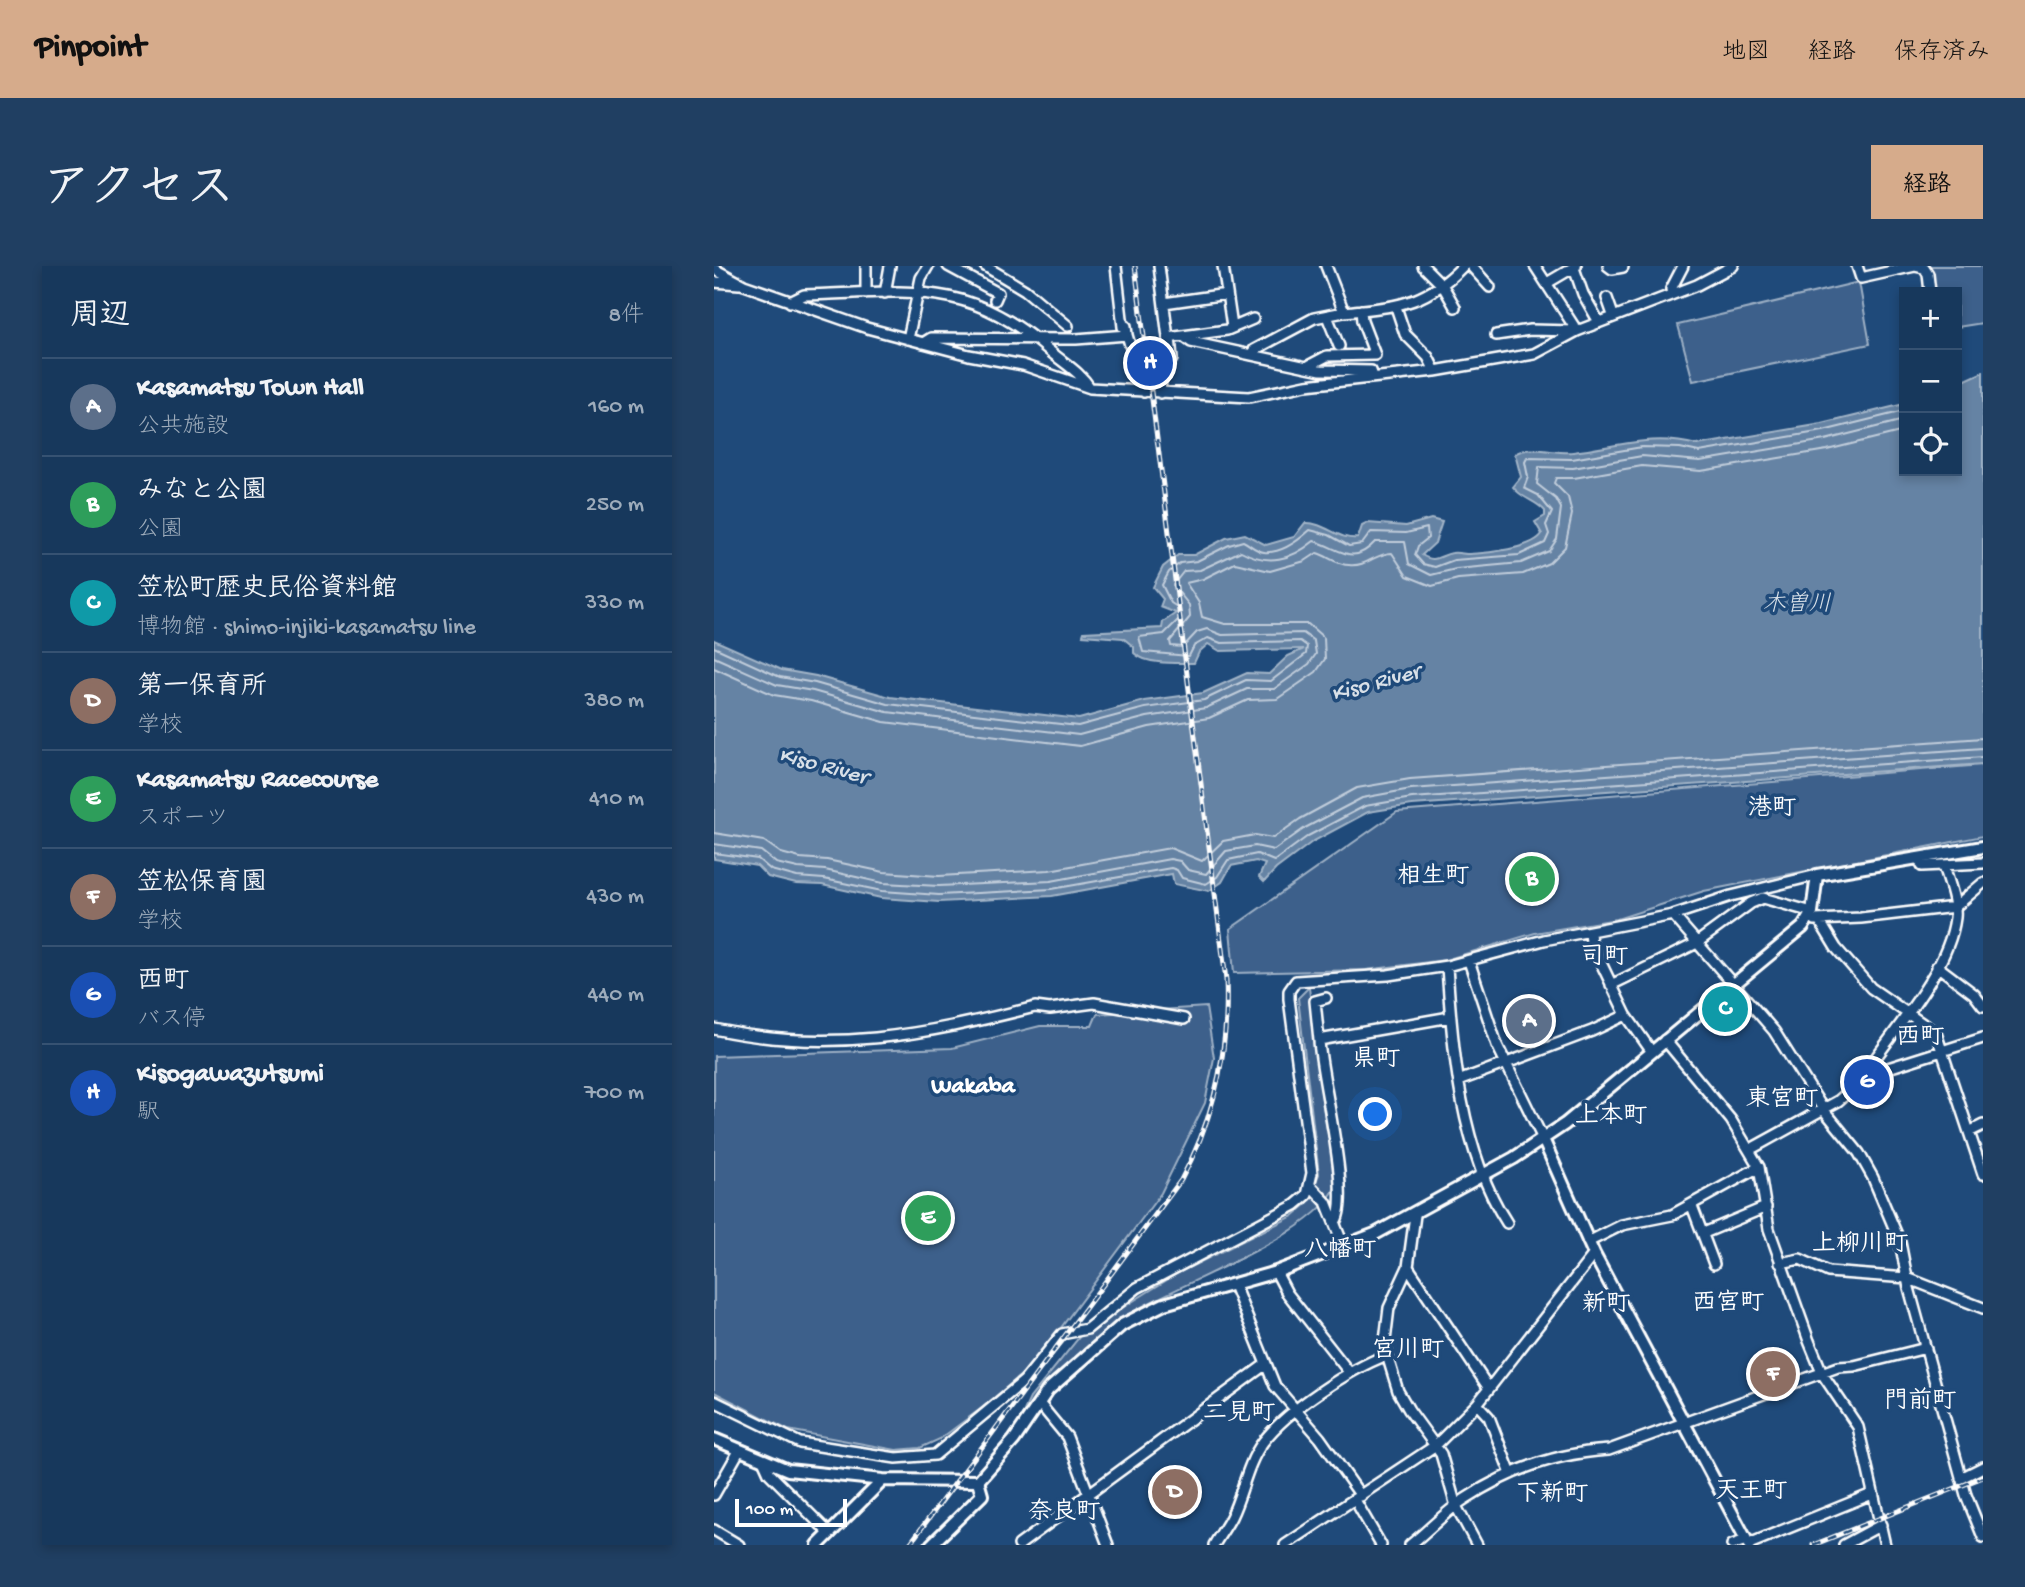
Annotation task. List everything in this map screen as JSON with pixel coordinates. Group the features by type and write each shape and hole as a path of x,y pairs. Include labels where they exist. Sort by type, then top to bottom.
{"main road":[{"path":"714,1439 764,1462 819,1475 883,1480 978,1481 992,1469 1048,1390 1122,1325 1164,1304 1276,1272 1344,1247 1415,1215 1543,1139 1813,917 1817,875 1983,847"},
{"path":"1543,1139 1594,1254 1748,1543"},
{"path":"818,1545 883,1480"},
{"path":"931,1545 960,1514 977,1503 982,1495 978,1481"}],"street":[{"path":"866,266 866,293"},
{"path":"885,293 890,266"},
{"path":"908,339 921,278 928,266"},
{"path":"948,266 998,293 995,300"},
{"path":"985,266 1025,290 1068,326"},
{"path":"1116,266 1123,327 1126,327 1144,393"},
{"path":"1159,266 1172,359 1161,380 1160,393"},
{"path":"1223,266 1232,327"},
{"path":"1326,266 1344,312"},
{"path":"1423,266 1444,286 1455,307"},
{"path":"1251,355 1254,349 1303,323 1344,312 1408,304 1444,286 1463,266"},
{"path":"1471,266 1490,287"},
{"path":"1535,266 1577,331"},
{"path":"1608,266 1612,269 1623,267"},
{"path":"1672,294 1671,289 1683,266"},
{"path":"714,270 744,285 790,302 908,339 1023,365 1090,388 1249,397 1306,385 1436,371 1534,354 1599,321 1672,294 1733,266"},
{"path":"1858,266 1861,278 1915,266 1924,268 1928,274 1929,287"},
{"path":"1547,283 1575,267 1583,294 1599,321"},
{"path":"714,282 744,285"},
{"path":"790,302 804,295 918,293 979,304 1035,338 1082,376 1090,388"},
{"path":"1164,303 1227,293"},
{"path":"1607,298 1613,315"},
{"path":"1396,307 1405,334 1428,357 1436,371"},
{"path":"1310,365 1327,356 1375,355 1362,321 1361,310"},
{"path":"1327,316 1339,346"},
{"path":"1170,337 1232,327 1254,319"},
{"path":"1496,335 1530,330 1577,331"},
{"path":"923,343 931,338 979,341 1127,335"},
{"path":"1183,336 1191,342 1310,365 1321,370 1371,371 1373,377"},
{"path":"1918,858 1922,866 1983,863"},
{"path":"1869,1074 1872,1063 1946,949 1955,919 1955,907 1944,865"},
{"path":"714,1401 800,1443 896,1458 935,1455 1024,1381 1062,1334 1087,1329 1137,1288 1295,1205 1307,1195 1312,1163 1299,1087 1289,999 1296,981 1388,975 1447,966 1544,940 1673,915 1731,896 1817,875"},
{"path":"1611,985 1695,944 1751,903 1763,898 1813,917 1955,907 1983,884"},
{"path":"1673,915 1695,944 1774,1031 1823,1109 1859,1153 1873,1178 1900,1242 1907,1278 1961,1478 1983,1537"},
{"path":"1813,917 1871,988 1936,1033 1944,1050 1983,1174"},
{"path":"1590,933 1591,942 1626,1015 1652,1052"},
{"path":"1469,961 1506,1064 1543,1139"},
{"path":"1447,966 1450,1017 1473,1154 1507,1223"},
{"path":"1937,966 1975,994 1983,1006"},
{"path":"1326,998 1315,1001 1337,1156 1341,1205 1335,1222"},
{"path":"714,1029 771,1037 842,1041 940,1031 1035,1007 1050,1009 1094,1003 1184,1019"},
{"path":"1461,1080 1626,1015"},
{"path":"1319,1040 1450,1017"},
{"path":"1751,1149 1838,1101 1869,1074 1983,1038"},
{"path":"1665,1040 1751,1149 1759,1167 1780,1264 1823,1375 1858,1427 1885,1545"},
{"path":"1969,1132 1983,1125"},
{"path":"1588,1242 1622,1225 1672,1215 1759,1167"},
{"path":"1310,1185 1326,1202 1344,1247"},
{"path":"1692,1206 1714,1264"},
{"path":"1704,1233 1766,1208"},
{"path":"1415,1215 1408,1267 1389,1308 1385,1340 1387,1355 1398,1391 1436,1446 1456,1506 1477,1545"},
{"path":"1285,1545 1436,1446 1477,1404 1594,1254"},
{"path":"1780,1264 1800,1259 1828,1272 1907,1278 1983,1308"},
{"path":"1408,1267 1488,1387"},
{"path":"1276,1272 1287,1293 1349,1372"},
{"path":"1234,1285 1275,1386 1297,1412 1357,1498 1381,1545"},
{"path":"1410,1545 1456,1506 1511,1474 1575,1452 1609,1450 1793,1382 1823,1375 1838,1367 1854,1366 1926,1348"},
{"path":"1214,1545 1231,1517 1244,1478 1263,1442 1349,1372 1387,1355"},
{"path":"1019,1545 1266,1364"},
{"path":"1040,1403 1067,1437 1108,1545"},
{"path":"1477,1404 1489,1417 1511,1474"},
{"path":"714,1496 739,1451"},
{"path":"764,1462 769,1473 830,1534"},
{"path":"1961,1478 1983,1467"},
{"path":"1732,1545 1748,1543 1872,1494"},
{"path":"1844,1545 1881,1525"},
{"path":"714,1530 739,1545"}],"shaded area":[{"path":"1930,266 1983,266 1983,323 1962,326 1962,287 1931,287"},
{"path":"1859,282 1870,344 1693,381 1678,325"},
{"path":"1983,765 1983,836 1704,891 1617,919 1535,933 1445,960 1366,970 1234,973 1230,929 1397,812"},
{"path":"1309,987 1323,1108 1336,1169 1336,1182 1326,1201 1305,1221 1276,1240 1120,1320 1064,1370 1017,1426 1030,1398 1080,1336 1092,1332 1111,1315 1178,1273 1293,1216 1307,1204 1319,1174 1298,998"},
{"path":"1206,1007 1214,1058 1205,1103 1161,1193 1034,1364 983,1407 940,1439 920,1448 896,1450 788,1430 714,1392 714,1056 952,1048 1040,1026 1092,1026 1097,1014"}],"water":[{"name":"木曽川","path":"1983,372 1983,764 1412,805 1368,812 1312,842 1276,869 1264,882 1259,877 1265,864 1256,861 1231,866 1222,882 1209,891 1174,884 1172,874 1052,896 939,902 881,898 822,885 796,884 768,877 757,866 714,859 714,640 782,670 816,676 890,697 1079,719 1144,701 1203,693 1247,673 1269,674 1288,656 1304,649 1220,651 1208,644 1199,652 1194,663 1162,662 1139,657 1134,653 1134,647 1123,638 1083,635 1084,632 1162,628 1163,622 1176,613 1160,607 1163,599 1153,587 1163,567 1178,555 1194,555 1226,538 1245,534 1266,545 1294,537 1305,523 1319,525 1345,537 1358,538 1362,526 1368,523 1406,526 1431,519 1442,522 1435,543 1422,555 1427,558 1508,549 1537,539 1542,534 1535,522 1545,516 1541,507 1513,487 1521,477 1515,454 1521,451 1535,449 1573,452 1665,440 1697,445 1822,424 1899,405 1899,476 1962,476 1962,382"}],"railway":[{"path":"909,1545 1181,1180 1203,1132 1222,1058 1226,980 1135,266"},
{"path":"1813,1545 1983,1477"}],"place":[{"name":"Kisogawazutsumi","path":"1150,363"},
{"name":"みなと公園","path":"1532,879"},
{"name":"笠松町歴史民俗資料館","path":"1725,1009"},
{"name":"Kasamatsu Town Hall","path":"1529,1021"},
{"name":"西町","path":"1867,1082"},
{"name":"Kasamatsu Racecourse","path":"928,1218"},
{"name":"笠松保育園","path":"1773,1374"},
{"name":"第一保育所","path":"1175,1492"}],"district":[{"name":"港町","path":"1772,809"},
{"name":"相生町","path":"1433,877"},
{"name":"司町","path":"1604,958"},
{"name":"西町","path":"1920,1038"},
{"name":"県町","path":"1376,1060"},
{"name":"Wakaba","path":"973,1087"},
{"name":"東宮町","path":"1782,1100"},
{"name":"上本町","path":"1611,1117"},
{"name":"上柳川町","path":"1860,1245"},
{"name":"八幡町","path":"1340,1251"},
{"name":"西宮町","path":"1728,1304"},
{"name":"新町","path":"1606,1305"},
{"name":"宮川町","path":"1408,1351"},
{"name":"門前町","path":"1920,1402"},
{"name":"二見町","path":"1239,1414"},
{"name":"天王町","path":"1751,1492"},
{"name":"下新町","path":"1552,1495"},
{"name":"奈良町","path":"1064,1513"}],"water label":[{"name":"Kiso River","path":"1376,684"},
{"name":"Kiso River","path":"823,767"}]}
